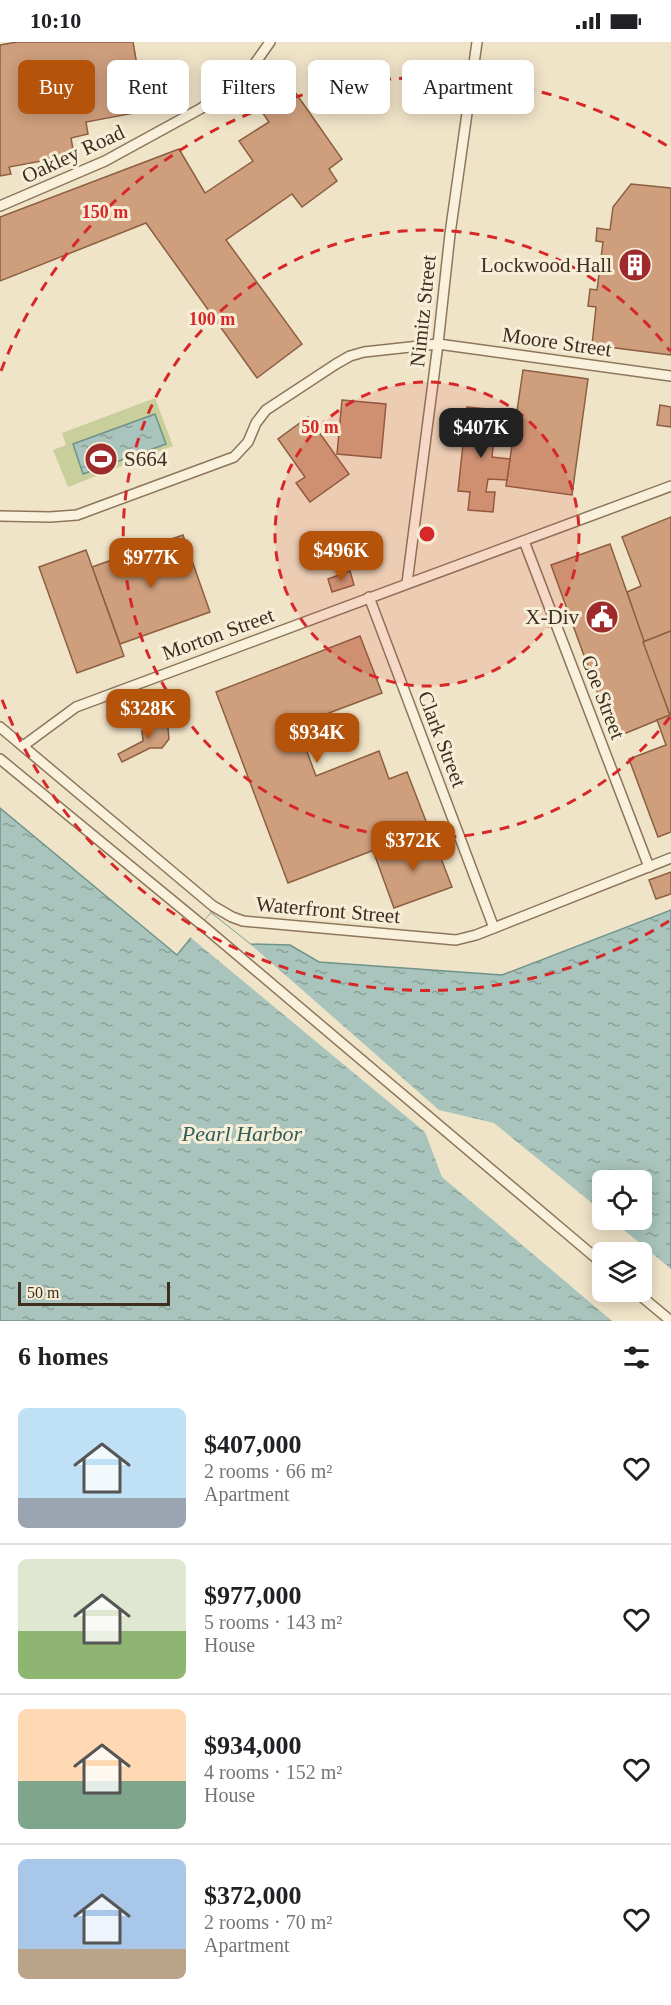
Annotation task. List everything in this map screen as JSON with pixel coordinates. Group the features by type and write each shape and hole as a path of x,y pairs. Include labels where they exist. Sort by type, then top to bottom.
{"lane":[{"name":"Oakley Road","path":"0,206 105,162 200,110 244,79 270,42"},
{"name":"Nimitz Street","path":"408,583 450,234 477,42"},
{"name":"Moore Street","path":"438,344 671,376"},
{"path":"0,516 77,515 234,456 248,442 256,423 266,410 350,357 364,352 438,344"},
{"name":"Morton Street","path":"23,747 76,707 671,486"},
{"name":"Coe Street","path":"524,541 649,867"},
{"name":"Clark Street","path":"369,597 494,928"},
{"name":"Waterfront Street","path":"0,727 213,906 232,917 254,922 456,940 494,928 671,858"},
{"path":"0,759 211,932 592,1255"},
{"path":"648,1302 671,1321"}],"green space":[{"path":"155,398 173,446 68,487 53,450 66,445 62,433"}],"water":[{"name":"S664","path":"155,414 166,444 83,474 73,444"},
{"name":"Pearl Harbor","path":"0,808 177,955 211,913 250,944 290,945 319,962 502,975 671,910 671,1321 0,1321"}],"pier":[{"path":"211,913 250,944 439,1110 494,1123 592,1203 592,1230 624,1230 638,1242 592,1242 592,1302 652,1302 652,1253 671,1269 671,1321 612,1321 442,1177 425,1132 190,937"}],"building":[{"path":"17,42 133,42 136,60 107,60 107,114 129,114 86,122 88,134 71,138 74,155 9,167 11,174 0,176 0,45"},
{"path":"296,93 308,114 310,114 342,159 329,169 337,181 302,207 292,194 226,240 302,344 257,378 146,223 0,281 0,217 179,149 205,193 253,161 239,141 269,122 263,114 296,114"},
{"name":"Lockwood Hall","path":"631,184 671,188 671,355 592,345 596,307 588,306 590,289 597,290 603,242 596,241 597,228 610,230 613,207"},
{"path":"523,370 588,379 572,495 506,486"},
{"path":"342,400 386,404 381,458 337,454"},
{"path":"660,405 671,407 671,427 657,425"},
{"path":"467,407 497,410 492,457 510,459 507,480 488,479 486,492 495,492 493,512 468,510 470,492 458,491"},
{"path":"308,417 349,474 310,502 296,483 305,477 278,439"},
{"path":"671,517 671,631 643,642 627,592 641,586 622,537"},
{"path":"183,535 210,612 120,644 92,567"},
{"name":"X-Div","path":"610,544 670,715 614,738 551,565"},
{"path":"86,550 124,656 77,673 39,567"},
{"path":"350,571 354,585 332,592 328,579"},
{"path":"671,631 671,832 658,837 629,759 666,745 657,720 670,715 643,642"},
{"path":"360,636 382,693 297,725 316,776 379,751 389,779 407,772 429,829 288,883 216,692"},
{"path":"149,722 160,722 168,728 169,739 162,748 150,748 122,762 118,754 143,741 142,731"},
{"path":"432,835 452,887 394,908 375,856"},
{"path":"671,872 671,894 656,899 649,880"}],"place":[{"name":"Lockwood Hall","path":"635,265"},
{"name":"S664","path":"101,459"},
{"name":"X-Div","path":"602,617"}]}
